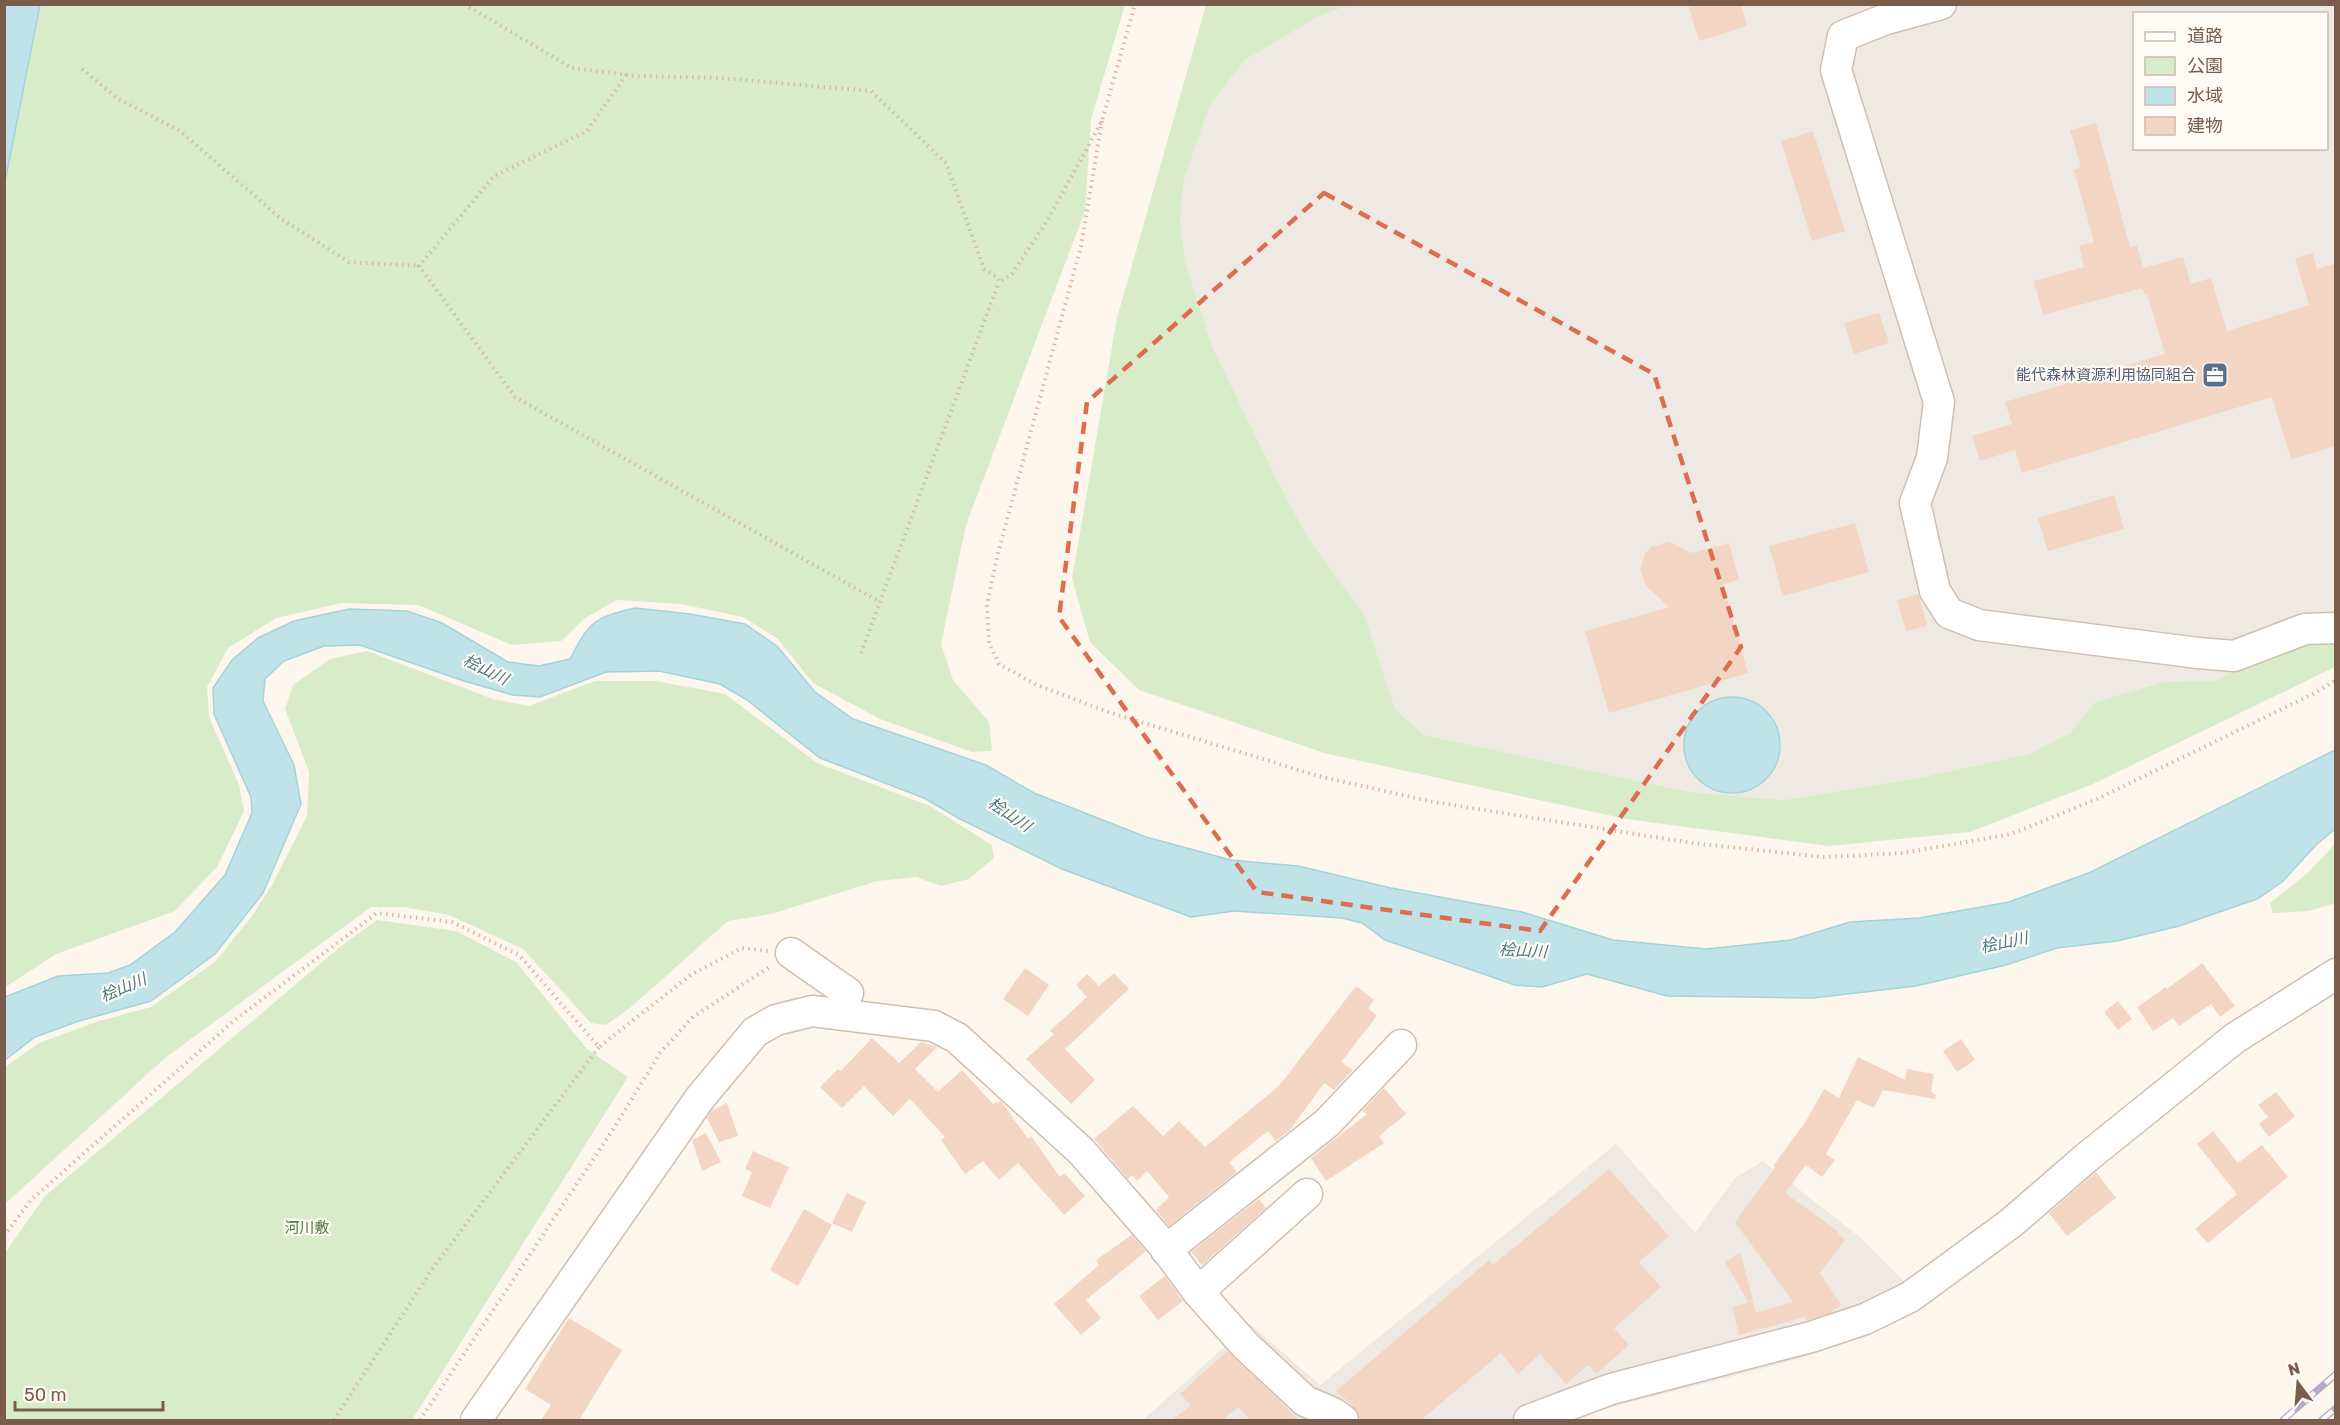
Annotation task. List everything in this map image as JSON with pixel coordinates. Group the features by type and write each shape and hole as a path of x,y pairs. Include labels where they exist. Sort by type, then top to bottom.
{"street":[{"path":"1941,4 1886,19 1843,36 1836,70 1939,402 1932,458 1915,503 1935,591 1949,613 1979,625 2198,653 2234,656 2305,629 2336,628"},
{"path":"791,953 848,993 839,1012"},
{"path":"1528,1420 1611,1389 1822,1334 1865,1320 1910,1297 2011,1224 2086,1158 2235,1038 2336,974"},
{"path":"476,1420 700,1098 755,1032 776,1020 812,1011 839,1012 934,1026 957,1038 1081,1151 1245,1345 1305,1401 1343,1420"},
{"path":"1166,1250 1327,1123 1401,1045"},
{"path":"1198,1292 1307,1194"}],"path":[{"path":"464,4 572,68 626,75 813,84 871,91 946,164 984,268 998,278 999,282"},
{"path":"1135,4 1102,121 1081,246 997,557 987,605 989,642 999,664 1037,685 1108,712 1322,777 1434,802 1692,843 1823,857 1904,853 2011,834 2097,799 2315,693 2336,680"},
{"path":"82,69 117,98 180,131 280,218 349,262 419,266"},
{"path":"419,266 494,176 587,131 626,75"},
{"path":"861,653 999,282 1012,274 1047,221 1102,121"},
{"path":"419,266 514,397 880,602"},
{"path":"4,1236 31,1200 236,1019 377,913 452,922 519,955 599,1047"},
{"path":"334,1420 432,1268 599,1047 692,974 742,948 791,953"},
{"path":"420,1420 614,1128 660,1053 693,1017 791,953"}],"highlighted area":[{"path":"1324,193 1654,374 1741,647 1540,931 1257,892 1059,617 1087,402"}],"shaded area":[{"path":"1350,5 2335,5 2335,628 2295,642 2214,681 2164,683 2095,702 2070,733 2029,754 1918,778 1783,800 1690,792 1424,735 1395,709 1364,614 1308,538 1274,474 1212,346 1185,261 1180,221 1184,179 1210,105 1245,60 1319,16"},
{"path":"1616,1144 1695,1233 1735,1178 1763,1161 1861,1238 1925,1303 1799,1359 1585,1414 1570,1420 1143,1420 1250,1324 1320,1385"}],"green space":[{"path":"40,5 1125,5 1091,119 1085,211 966,525 941,644 953,680 989,722 992,751 972,752 880,719 813,683 778,639 743,617 681,604 617,600 585,618 561,641 512,645 418,605 342,603 276,618 228,648 207,687 209,717 239,785 244,811 217,867 175,911 56,954 4,988 4,182"},
{"path":"1206,5 1350,5 1319,16 1245,60 1210,105 1184,179 1180,221 1185,261 1212,346 1308,538 1364,614 1395,709 1424,735 1690,792 1783,800 1918,778 2029,754 2070,733 2095,702 2164,682 2214,681 2295,642 2335,635 2335,667 2093,784 1970,832 1829,846 1626,819 1324,753 1139,690 1090,642 1072,579 1117,318"},
{"path":"367,651 493,699 529,706 595,681 656,681 725,694 817,763 930,806 992,845 994,858 969,879 941,886 916,877 877,881 771,914 728,921 631,1007 606,1025 591,1023 523,949 449,915 404,907 371,907 165,1058 5,1204 5,1067 39,1043 96,1022 151,1007 215,962 252,916 272,885 307,816 309,772 285,709 293,685 330,659"},
{"path":"2335,844 2335,903 2309,911 2273,913 2270,903 2309,872"},
{"name":"河川敷","path":"377,920 456,931 516,962 587,1049 628,1077 412,1420 5,1420 5,1253 45,1196 340,947"}],"water":[{"path":"4,5 40,5 5,182"},
{"name":"桧山川","path":"635,608 690,614 745,624 777,646 815,692 853,719 986,765 1034,793 1146,837 1231,860 1298,866 1391,888 1522,912 1613,940 1706,949 1791,940 1850,922 1919,918 2009,902 2091,872 2335,750 2335,829 2316,845 2282,882 2257,899 2179,926 2117,941 2057,948 2006,965 1916,986 1813,998 1667,996 1587,974 1542,987 1515,985 1385,940 1362,923 1342,918 1234,911 1191,917 1062,869 958,818 924,798 820,758 747,700 720,684 659,671 606,672 540,697 513,695 464,681 360,645 324,646 284,661 265,679 263,701 294,765 301,804 263,893 215,954 151,1001 79,1021 35,1037 5,1060 5,997 58,976 108,973 130,965 175,932 225,875 252,813 251,797 214,714 213,688 232,660 258,638 294,621 349,609 407,611 442,623 508,662 539,666 570,659 583,636 594,623 610,615"},
{"path":"1732,697 1750,701 1766,711 1776,727 1780,745 1776,763 1766,779 1750,789 1732,793 1714,789 1698,779 1688,763 1684,745 1688,727 1698,711 1714,701"}],"building":[{"path":"1688,4 1741,4 1747,26 1699,41"},
{"name":"能代森林資源利用協同組合","path":"2096,123 2130,247 2137,245 2143,268 2183,257 2191,284 2211,278 2227,331 2309,305 2295,258 2313,253 2317,269 2336,263 2336,446 2291,459 2272,397 2022,473 2015,450 1980,461 1972,436 2012,424 2005,402 2165,354 2147,294 2145,295 2142,288 2043,315 2034,281 2084,267 2079,246 2094,242 2074,170 2081,167 2070,130"},
{"path":"1813,131 1845,231 1812,241 1781,141"},
{"path":"1879,313 1889,343 1854,354 1844,323"},
{"path":"2114,495 2124,529 2048,551 2038,518"},
{"path":"1855,523 1869,572 1783,596 1769,546"},
{"path":"1669,542 1692,553 1729,543 1739,580 1723,584 1748,673 1609,713 1585,631 1669,607 1646,586 1640,570 1645,554 1651,547"},
{"path":"1918,594 1927,626 1906,631 1897,600"},
{"path":"2202,963 2235,1006 2220,1017 2211,1004 2179,1026 2173,1018 2153,1031 2137,1007 2166,987 2167,989"},
{"path":"1025,968 1049,985 1028,1016 1003,999"},
{"path":"1114,973 1129,989 1065,1049 1095,1080 1071,1104 1026,1059 1054,1034 1050,1031 1087,997 1076,985 1087,974 1099,986"},
{"path":"1356,986 1374,1000 1368,1008 1377,1016 1341,1062 1353,1070 1334,1090 1324,1083 1290,1130 1276,1141 1268,1131 1229,1162 1237,1172 1169,1226 1156,1210 1169,1197 1147,1171 1137,1181 1132,1175 1128,1179 1094,1139 1133,1106 1163,1136 1179,1121 1205,1147 1279,1086"},
{"path":"2118,1001 2132,1019 2118,1030 2104,1012"},
{"path":"872,1038 899,1063 921,1042 937,1047 915,1069 938,1092 962,1070 993,1104 1001,1101 1028,1139 1031,1136 1060,1177 1064,1173 1085,1196 1064,1215 1018,1163 999,1180 983,1161 965,1174 941,1140 945,1137 910,1099 893,1116 864,1086 842,1108 820,1087 838,1069 841,1071"},
{"path":"1961,1039 1975,1060 1957,1072 1943,1051"},
{"path":"1858,1057 1905,1080 1907,1069 1934,1074 1931,1092 1936,1095 1935,1099 1883,1090 1874,1108 1857,1100 1826,1154 1835,1160 1822,1177 1806,1165 1785,1193 1839,1232 1838,1234 1845,1240 1820,1273 1841,1305 1830,1313 1807,1320 1804,1317 1739,1335 1732,1307 1753,1301 1756,1313 1793,1302 1735,1222 1775,1168 1773,1166 1806,1121 1824,1089 1839,1098"},
{"path":"1384,1088 1406,1114 1379,1136 1384,1143 1326,1181 1311,1158 1367,1114 1362,1111"},
{"path":"2276,1092 2295,1116 2269,1137 2259,1124 2268,1117 2258,1105"},
{"path":"727,1103 738,1136 719,1142 707,1118 713,1110"},
{"path":"2213,1131 2238,1163 2262,1145 2288,1177 2208,1243 2195,1229 2237,1194 2197,1144"},
{"path":"706,1133 721,1162 702,1171 692,1140"},
{"path":"753,1151 789,1167 770,1208 742,1196 752,1172 745,1169"},
{"path":"1609,1169 1669,1236 1639,1262 1661,1287 1614,1328 1629,1345 1596,1374 1588,1365 1566,1384 1540,1354 1518,1374 1501,1353 1421,1420 1361,1420 1353,1406 1336,1391 1489,1260 1493,1265"},
{"path":"2096,1172 2116,1198 2067,1236 2049,1213"},
{"path":"847,1193 866,1202 852,1232 832,1223"},
{"path":"1259,1199 1266,1208 1202,1265 1191,1252"},
{"path":"804,1209 832,1225 798,1286 770,1270"},
{"path":"1132,1235 1146,1251 1086,1300 1101,1318 1081,1335 1054,1304 1099,1265 1096,1260"},
{"path":"1740,1253 1753,1299 1748,1302 1725,1262"},
{"path":"1165,1276 1183,1301 1158,1320 1139,1296"},
{"path":"569,1318 622,1350 579,1420 541,1420 551,1405 525,1389"},
{"path":"1227,1351 1298,1420 1251,1420 1238,1407 1223,1420 1172,1420 1191,1405 1180,1394"}],"railway":[{"path":"2283,1420 2336,1374"},
{"path":"2322,1420 2336,1408"}],"place":[{"name":"能代森林資源利用協同組合","path":"2215,375"}]}
